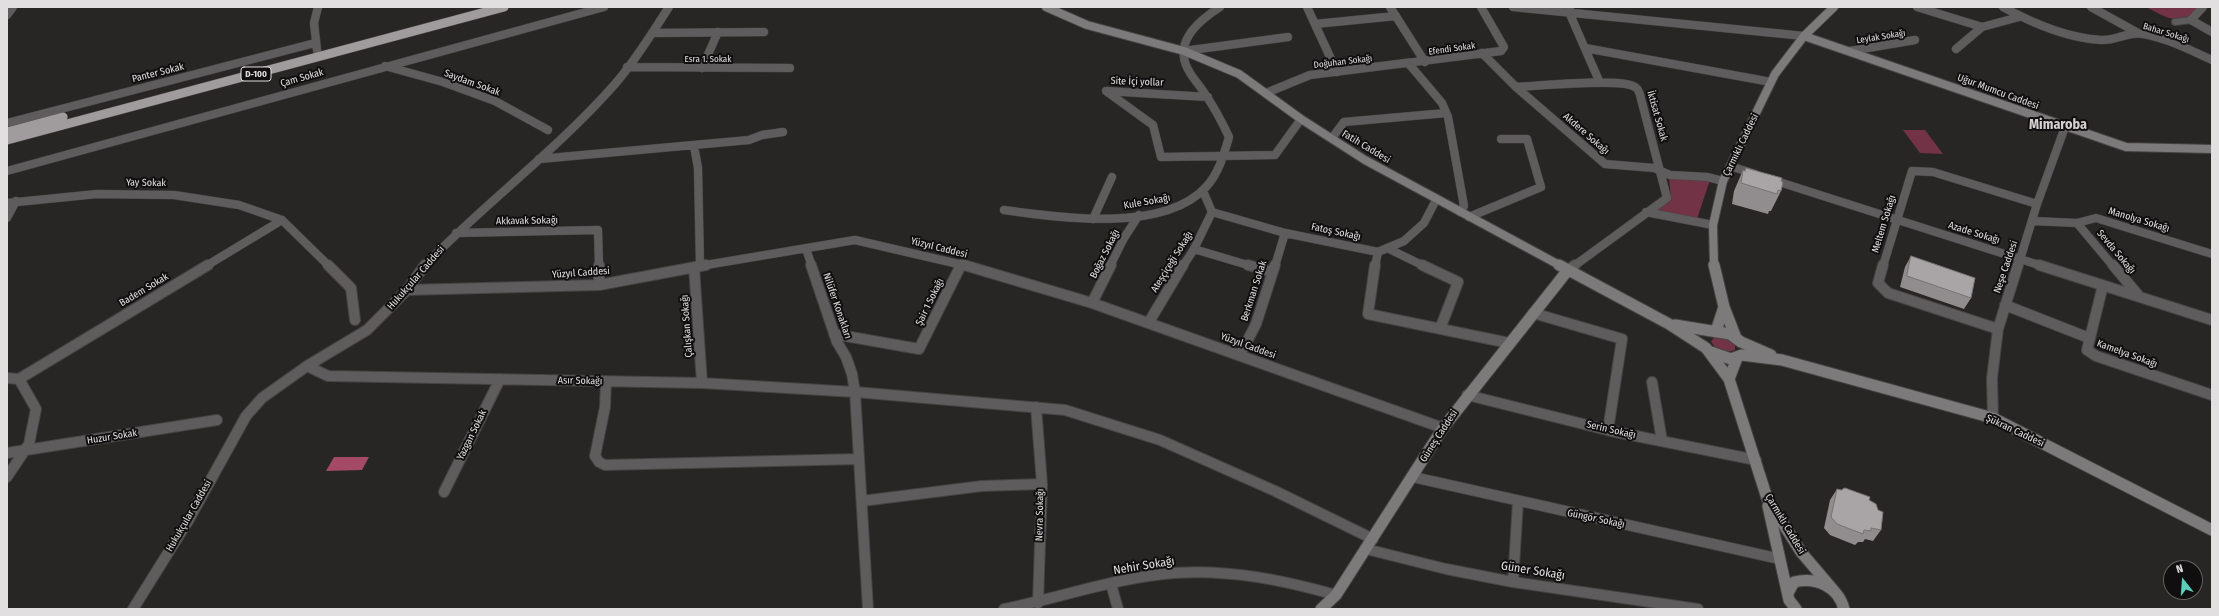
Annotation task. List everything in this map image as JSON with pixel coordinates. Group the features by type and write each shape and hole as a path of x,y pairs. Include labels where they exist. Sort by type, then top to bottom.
{"highway":[{"name":"D-100","path":"7,132 316,47 478,7"},
{"name":"D-100","path":"7,140 504,7"}],"main road":[{"name":"Fatih Caddesi","path":"1046,7 1065,17 1087,25 1153,44 1184,51 1239,74 1302,119 1365,160 1436,200 1669,324"},
{"name":"Çarmıklı Caddesi","path":"1740,356 1744,347 1739,340 1724,307 1713,260 1713,225 1723,181 1771,82 1804,36 1834,7"},
{"name":"Uğur Mumcu Caddesi","path":"1804,36 2065,127 2126,146 2212,149"},
{"name":"Güneş Caddesi","path":"1321,609 1336,595 1443,428 1467,395 1568,270"},
{"path":"1708,350 1703,338 1713,332 1724,307"},
{"path":"1669,324 1713,332 1739,340 1782,360"},
{"path":"1669,324 1708,350 1724,358 1740,356 1782,360"},
{"name":"Çarmıklı Caddesi","path":"1708,350 1729,379 1767,498 1801,552 1840,600 1853,609"},
{"path":"1729,379 1740,356"},
{"name":"Şükran Caddesi","path":"1782,360 1993,418 2212,530"},
{"path":"1767,498 1791,603"},
{"path":"1791,603 1794,582 1809,579 1827,586 1840,600"}],"street":[{"path":"7,16 13,7"},
{"path":"316,47 314,23 318,7"},
{"name":"Çam Sokak","path":"7,171 604,7"},
{"name":"Hukukçular Caddesi","path":"133,609 184,528 246,416 262,398 307,366 367,330 408,290 424,266 456,233 539,159 615,84 670,7"},
{"path":"1220,7 1189,31 1184,51 1288,37"},
{"path":"1307,7 1337,72"},
{"path":"1390,7 1425,62"},
{"name":"Efendi Sokak","path":"1425,62 1501,51 1504,47 1481,7"},
{"path":"1513,7 1570,9 1804,36"},
{"path":"1917,7 1982,27"},
{"name":"Bahar Sokağı","path":"2003,7 2020,17 2102,40 2138,33 2203,55 2212,60"},
{"path":"2091,7 2138,33"},
{"path":"2190,20 2203,7"},
{"path":"1570,9 1600,83"},
{"path":"1315,24 1396,16"},
{"path":"1956,49 1982,27 2020,17"},
{"path":"2175,22 2190,20 2212,32"},
{"path":"702,68 718,32"},
{"path":"652,33 764,32"},
{"name":"Leylak Sokağı","path":"1850,51 1915,40"},
{"name":"Panter Sokak","path":"7,123 316,47"},
{"path":"1585,48 1771,82"},
{"name":"Kule Sokağı","path":"1004,210 1058,218 1093,219 1140,215 1176,207 1203,191 1224,158 1229,137 1208,97 1186,65 1184,51"},
{"name":"Akdere Sokağı","path":"1482,53 1516,88 1605,164 1654,168 1670,175 1708,177 1723,181"},
{"path":"2203,55 2212,53"},
{"name":"Doğuhan Sokağı","path":"1266,93 1310,75 1425,62"},
{"path":"1409,64 1442,103 1446,113 1464,206 1460,212"},
{"name":"Saydam Sokak","path":"385,66 443,82 495,101 548,130"},
{"name":"Esra 1. Sokak","path":"627,67 790,68"},
{"name":"İktisat Sokak","path":"1516,88 1600,83 1632,85 1638,89 1667,198 1568,270"},
{"name":"Site İçi yollar","path":"1208,97 1106,91 1153,125 1161,157 1224,158"},
{"path":"1332,138 1344,122 1446,113"},
{"path":"1224,158 1275,155 1302,119"},
{"name":"Neşe Caddesi","path":"1993,418 1992,378 1998,329 2033,221 2037,204 2065,127"},
{"path":"539,159 556,159 749,140 762,135 783,132"},
{"path":"1469,217 1541,187 1527,139 1501,139"},
{"name":"Çalışkan Sokağı","path":"694,146 698,168 697,267 702,383"},
{"name":"Azade Sokağı","path":"1730,166 1897,221 2212,320"},
{"name":"Meltem Sokağı","path":"1998,329 1888,293 1878,283 1912,171 1933,172 2037,204"},
{"path":"1093,219 1112,178"},
{"path":"1203,191 1212,212"},
{"name":"Yay Sokak","path":"7,202 97,194 174,195 239,205 282,220"},
{"path":"1436,200 1424,222 1404,241 1378,252 1372,280 1372,295 1368,314 1509,343"},
{"path":"7,218 16,201"},
{"name":"Fatoş Sokağı","path":"1212,212 1285,233 1378,252"},
{"name":"Ateşçiçeği Sokağı","path":"1148,322 1194,249 1212,212"},
{"path":"1646,212 1713,225"},
{"name":"Boğaz Sokağı","path":"1092,303 1124,238 1140,215"},
{"name":"Manolya Sokağı","path":"2033,221 2077,223 2096,218 2212,254"},
{"path":"282,220 351,288 356,320"},
{"name":"Badem Sokak","path":"19,379 282,220"},
{"name":"Sevda Sokağı","path":"2077,223 2139,296"},
{"name":"Akkavak Sokağı","path":"456,233 598,230 600,286"},
{"name":"Berkman Sokak","path":"1240,355 1256,324 1285,233"},
{"name":"Yüzyıl Caddesi","path":"408,290 600,286 697,267 855,240 961,264 1092,303 1443,428"},
{"path":"1387,248 1458,282 1440,329"},
{"name":"Nilüfer Konakları","path":"806,249 834,334 848,363 855,392 868,609"},
{"path":"1194,249 1272,272"},
{"name":"Şair 1 Sokağı","path":"834,334 919,349 961,264"},
{"path":"2089,338 2103,285"},
{"name":"Kamelya Sokağı","path":"2005,305 2089,338 2088,350 2096,356 2212,395"},
{"path":"1533,313 1622,338 1608,430"},
{"name":"Asır Sokağı","path":"307,366 328,376 702,383 855,392 1036,407 1079,413 1160,440 1275,491 1373,538"},
{"path":"7,378 19,379 36,409 30,444 7,477"},
{"name":"Yazgan Sokak","path":"444,492 500,379"},
{"path":"606,381 605,407 595,456 599,462 605,465 859,459"},
{"path":"1652,382 1662,441"},
{"name":"Serin Sokağı","path":"1467,395 1608,430 1756,460"},
{"path":"1036,407 1042,484"},
{"name":"Huzur Sokak","path":"7,453 217,420"},
{"name":"Güngör Sokağı","path":"1413,477 1780,559"},
{"name":"Nevra Sokağı","path":"862,501 982,486 1042,484 1038,603"},
{"path":"1513,582 1518,501"},
{"name":"Güner Sokağı","path":"1366,549 1446,569 1513,582 1698,609"},
{"name":"Nehir Sokağı","path":"1004,609 1038,603 1112,584 1174,573 1252,575 1304,585 1336,595"},
{"path":"1112,584 1118,609"}],"shaded area":[{"path":"2146,7 2202,7 2188,18 2175,19 2169,18"},
{"path":"1903,130 1925,130 1943,154 1920,153"},
{"path":"1669,178 1710,180 1697,219 1656,210 1671,199"},
{"path":"1715,337 1724,337 1728,339 1735,345 1735,350 1728,352 1721,351 1715,347 1711,341"},
{"path":"334,457 369,457 362,470 326,471"}],"building":[{"path":"1746,168 1782,178 1781,181 1783,182 1781,191 1778,190 1777,194 1741,183 1743,170 1745,171"},
{"path":"1911,256 1975,278 1971,298 1907,276"},
{"path":"1845,488 1870,497 1869,500 1876,504 1878,510 1883,512 1881,530 1871,528 1871,531 1864,530 1863,534 1837,524 1831,517 1837,489 1841,490"}],"district":[{"name":"Mimaroba","path":"2058,125"}]}
